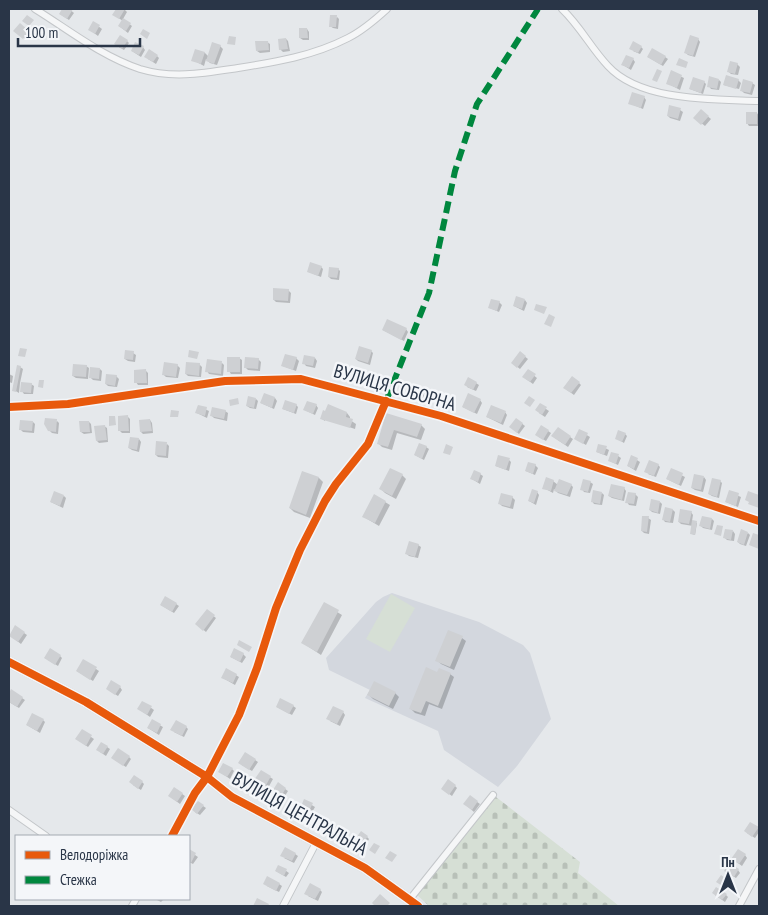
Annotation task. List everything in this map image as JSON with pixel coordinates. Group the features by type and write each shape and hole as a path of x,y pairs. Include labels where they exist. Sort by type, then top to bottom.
{"street":[{"path":"35,9 97,50 130,66 153,72 177,75 210,72 296,58 348,38 364,29 387,9"},
{"path":"562,9 573,19 609,67 634,84 664,94 688,98 759,102"},
{"name":"ВУЛИЦЯ СОБОРНА","path":"9,407 68,404 225,381 301,379 441,416 759,521"},
{"path":"173,835 195,794 207,778 239,716 276,608 300,550 325,501 368,444 386,401"},
{"name":"ВУЛИЦЯ ЦЕНТРАЛЬНА","path":"9,662 86,702 207,778 232,797 365,868 418,906"},
{"path":"410,899 492,795"},
{"path":"9,810 45,835"},
{"path":"283,906 317,841"},
{"path":"739,906 759,869"}],"shaded area":[{"path":"392,593 479,622 523,645 530,653 551,719 517,766 498,787 444,750 438,731 365,698 370,690 329,670 326,658 376,602"}],"green space":[{"path":"391,594 415,608 390,652 366,639"},
{"path":"496,797 580,862 578,873 619,906 429,906 417,895"}],"building":[{"path":"62,9 73,9 67,19 59,14"},
{"path":"116,9 125,9 119,19 112,15"},
{"path":"27,15 34,20 29,26 22,21"},
{"path":"330,15 337,15 336,27 329,27"},
{"path":"123,18 131,23 126,31 118,26"},
{"path":"93,21 100,25 95,34 88,30"},
{"path":"20,23 29,31 23,39 13,31"},
{"path":"299,28 307,28 308,38 299,38"},
{"path":"143,29 150,33 147,39 140,34"},
{"path":"120,35 128,40 122,49 114,44"},
{"path":"690,35 699,38 693,56 684,53"},
{"path":"229,36 236,37 235,45 227,44"},
{"path":"286,38 288,49 279,50 278,39"},
{"path":"255,41 268,41 269,50 256,51"},
{"path":"633,41 642,46 638,53 629,49"},
{"path":"135,42 144,46 139,55 131,51"},
{"path":"212,42 221,45 214,64 206,61"},
{"path":"652,48 666,56 661,65 647,57"},
{"path":"149,49 158,55 153,62 144,57"},
{"path":"195,49 205,52 201,64 191,61"},
{"path":"626,55 634,58 629,68 621,65"},
{"path":"679,58 688,62 686,68 676,65"},
{"path":"730,61 738,63 735,74 727,72"},
{"path":"657,69 662,71 657,82 652,80"},
{"path":"671,70 682,75 677,88 666,84"},
{"path":"726,75 739,79 736,89 723,85"},
{"path":"709,76 719,79 717,89 707,87"},
{"path":"693,77 705,81 701,93 689,89"},
{"path":"743,79 753,82 750,93 740,91"},
{"path":"632,92 645,96 641,108 628,104"},
{"path":"669,105 681,108 678,119 667,116"},
{"path":"701,109 709,116 701,125 693,118"},
{"path":"746,112 757,112 757,124 746,124"},
{"path":"310,262 322,266 318,276 307,272"},
{"path":"329,267 339,268 337,278 328,277"},
{"path":"273,288 289,289 288,301 273,300"},
{"path":"516,296 525,299 522,309 513,306"},
{"path":"491,299 500,301 497,311 488,308"},
{"path":"536,304 547,307 544,314 534,310"},
{"path":"549,314 555,317 551,327 544,324"},
{"path":"387,319 407,328 401,340 382,330"},
{"path":"359,346 372,350 368,363 355,359"},
{"path":"20,348 27,349 25,357 18,356"},
{"path":"125,350 134,351 133,360 124,359"},
{"path":"189,350 199,352 197,359 188,357"},
{"path":"520,351 526,356 517,368 511,363"},
{"path":"285,354 297,357 293,370 281,366"},
{"path":"304,355 315,357 313,366 302,364"},
{"path":"227,357 240,357 240,372 227,372"},
{"path":"245,357 259,358 258,369 244,368"},
{"path":"207,359 222,361 221,374 205,372"},
{"path":"164,362 178,364 176,377 162,375"},
{"path":"186,362 200,363 199,376 185,374"},
{"path":"73,364 87,365 86,377 72,376"},
{"path":"17,365 21,366 16,392 12,391"},
{"path":"90,367 100,368 99,379 89,378"},
{"path":"146,369 147,383 134,383 134,370"},
{"path":"528,369 536,374 530,382 522,377"},
{"path":"106,374 117,375 115,386 105,384"},
{"path":"572,376 580,382 571,393 563,388"},
{"path":"468,377 477,382 473,390 464,385"},
{"path":"39,380 44,380 43,388 38,387"},
{"path":"21,382 32,383 31,393 20,392"},
{"path":"408,384 424,389 421,397 406,392"},
{"path":"264,393 275,397 272,408 260,403"},
{"path":"468,393 481,399 474,413 462,407"},
{"path":"429,395 441,398 439,403 428,399"},
{"path":"248,396 256,398 254,408 246,406"},
{"path":"529,396 535,400 530,407 524,403"},
{"path":"238,398 239,404 230,406 229,400"},
{"path":"285,400 297,404 294,413 282,409"},
{"path":"307,401 317,404 313,414 303,410"},
{"path":"540,403 547,407 542,415 535,410"},
{"path":"328,404 347,412 346,417 353,419 350,428 320,419 323,410 325,411"},
{"path":"198,405 207,407 205,416 195,413"},
{"path":"491,405 506,411 501,423 486,417"},
{"path":"212,407 226,410 224,419 210,416"},
{"path":"171,410 179,411 178,417 170,417"},
{"path":"386,413 422,424 417,437 394,430 388,447 377,444"},
{"path":"128,415 129,431 118,431 118,416"},
{"path":"109,416 115,416 116,425 109,426"},
{"path":"45,418 57,419 56,432 48,431 44,424"},
{"path":"516,418 523,423 517,433 509,427"},
{"path":"150,419 152,431 140,432 139,420"},
{"path":"20,420 33,421 32,431 19,430"},
{"path":"79,421 89,421 90,432 80,432"},
{"path":"105,425 107,440 96,441 94,426"},
{"path":"541,425 549,430 543,440 535,435"},
{"path":"558,427 571,436 565,445 551,436"},
{"path":"579,429 588,433 583,444 574,439"},
{"path":"618,430 626,433 622,442 615,439"},
{"path":"130,437 139,438 137,450 128,448"},
{"path":"156,441 167,442 166,456 155,455"},
{"path":"419,443 427,446 422,459 414,455"},
{"path":"446,444 453,447 450,455 443,453"},
{"path":"598,444 607,446 604,455 596,452"},
{"path":"611,452 619,454 616,464 608,461"},
{"path":"498,455 510,458 506,470 495,466"},
{"path":"631,455 638,458 634,469 627,466"},
{"path":"649,460 659,464 654,476 644,472"},
{"path":"528,462 536,464 533,474 525,471"},
{"path":"390,468 403,474 392,496 379,489"},
{"path":"671,468 683,473 679,485 666,479"},
{"path":"474,470 481,473 478,482 470,479"},
{"path":"302,471 319,477 306,515 289,508"},
{"path":"694,474 704,476 701,490 691,488"},
{"path":"546,477 554,480 551,491 542,489"},
{"path":"712,478 721,480 717,497 708,494"},
{"path":"559,479 572,484 567,495 554,491"},
{"path":"583,479 591,481 588,492 580,490"},
{"path":"611,484 625,487 622,500 608,496"},
{"path":"532,489 538,491 534,503 528,501"},
{"path":"593,490 602,492 600,504 591,502"},
{"path":"729,490 739,493 736,506 725,502"},
{"path":"54,491 64,495 60,506 50,502"},
{"path":"748,491 759,495 759,508 748,504 749,502 745,500"},
{"path":"628,492 636,493 634,504 625,503"},
{"path":"501,493 513,496 510,507 498,504"},
{"path":"374,494 386,501 375,523 362,517"},
{"path":"651,499 660,501 658,513 649,510"},
{"path":"665,507 673,509 670,522 662,520"},
{"path":"680,509 692,511 689,524 678,522"},
{"path":"642,516 649,516 647,532 641,531"},
{"path":"702,516 712,518 710,529 699,526"},
{"path":"692,520 697,521 695,535 690,534"},
{"path":"717,525 723,526 721,536 714,534"},
{"path":"725,529 733,530 731,540 723,538"},
{"path":"741,529 748,532 744,545 737,542"},
{"path":"753,533 759,535 759,549 749,545"},
{"path":"409,541 419,544 415,557 405,554"},
{"path":"165,596 177,603 172,612 160,605"},
{"path":"324,602 339,610 317,652 301,643"},
{"path":"207,609 215,615 203,631 195,624"},
{"path":"15,625 25,632 18,642 9,636"},
{"path":"448,630 463,636 450,667 435,661"},
{"path":"239,640 252,647 249,652 237,645"},
{"path":"50,648 61,655 55,665 44,658"},
{"path":"234,648 244,653 240,662 230,657"},
{"path":"83,659 97,667 90,680 76,671"},
{"path":"426,667 437,672 439,668 451,673 438,706 426,701 421,713 409,709"},
{"path":"226,668 237,674 233,683 221,678"},
{"path":"111,680 121,686 115,695 106,689"},
{"path":"374,681 396,692 389,706 367,695"},
{"path":"11,689 23,697 17,707 9,702"},
{"path":"280,698 294,705 289,714 276,707"},
{"path":"142,701 152,706 147,715 137,709"},
{"path":"333,706 344,711 337,724 326,719"},
{"path":"32,713 44,719 37,731 26,725"},
{"path":"152,719 161,724 157,733 147,728"},
{"path":"176,720 187,726 182,736 170,730"},
{"path":"82,729 92,735 86,746 75,739"},
{"path":"101,742 108,746 103,754 96,750"},
{"path":"118,748 130,756 123,766 111,758"},
{"path":"245,752 256,759 249,770 238,763"},
{"path":"223,763 233,768 227,777 218,772"},
{"path":"261,770 271,776 265,787 254,780"},
{"path":"134,775 143,781 138,789 129,782"},
{"path":"448,779 456,785 449,795 441,789"},
{"path":"278,782 286,788 280,798 271,793"},
{"path":"174,787 183,793 177,802 168,796"},
{"path":"470,795 478,801 472,810 463,804"},
{"path":"304,799 313,803 308,813 300,809"},
{"path":"198,801 204,805 197,814 191,809"},
{"path":"750,822 759,827 752,837 744,831"},
{"path":"361,831 368,836 361,846 354,841"},
{"path":"374,843 380,846 375,854 369,850"},
{"path":"285,847 296,853 292,861 280,856"},
{"path":"738,849 746,854 739,864 731,859"},
{"path":"190,850 196,853 190,862"},
{"path":"390,851 397,855 392,862 385,858"},
{"path":"729,863 739,869 734,877 724,871"},
{"path":"278,865 287,869 284,876 275,871"},
{"path":"721,875 731,882 727,889 716,882"},
{"path":"267,876 280,883 276,891 263,884"},
{"path":"310,883 321,889 315,899 304,894"},
{"path":"716,887 727,894 722,900 712,893"},
{"path":"380,894 390,903 387,906 375,906 372,903"},
{"path":"257,898 269,904 268,906 253,906"}],"marked path":[{"path":"386,401 429,293 455,171 477,104 538,9"}],"cycle path":[{"path":"9,407 68,404 225,381 301,379 441,416 759,521"},
{"path":"173,835 195,793 207,777 239,715 257,668 276,608 300,550 325,501 368,444 386,401"},
{"path":"9,662 86,702 207,777 232,797 365,868 418,906"}]}
